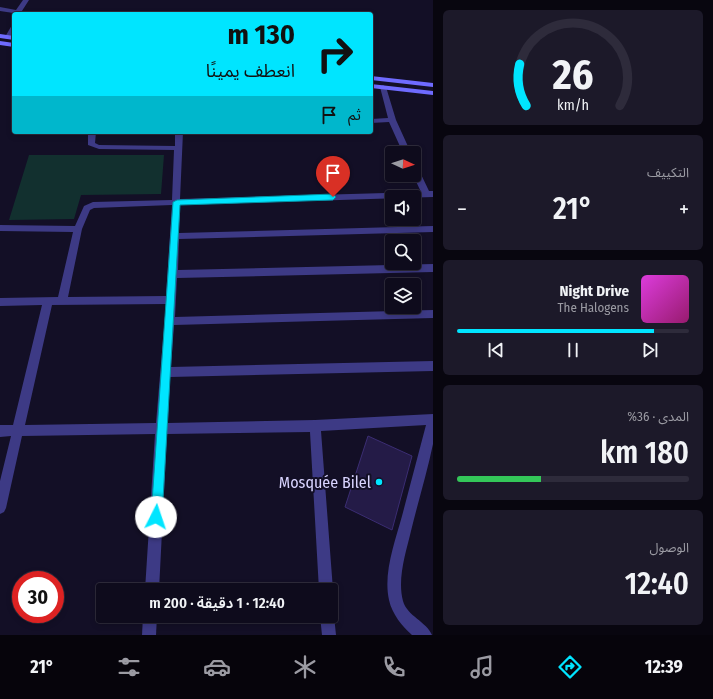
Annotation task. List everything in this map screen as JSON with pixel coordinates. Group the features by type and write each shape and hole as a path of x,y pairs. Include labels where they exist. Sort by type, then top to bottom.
{"main road":[{"path":"0,36 11,37"},
{"path":"0,43 12,45"},
{"path":"373,78 433,85"},
{"path":"373,86 433,93"}],"street":[{"path":"18,12 26,0"},
{"path":"0,9 13,12"},
{"path":"383,87 392,120 404,146"},
{"path":"373,121 392,120"},
{"path":"92,134 92,145 99,148 178,148"},
{"path":"152,583 165,372 173,274 179,134"},
{"path":"62,301 78,229 87,208 93,205 430,194 421,179"},
{"path":"0,228 78,229"},
{"path":"174,236 433,229"},
{"path":"173,274 433,268"},
{"path":"0,302 171,300"},
{"path":"0,508 48,301"},
{"path":"169,322 433,314"},
{"path":"165,372 433,366"},
{"path":"0,431 315,426 433,418 398,558 395,579 396,603 407,620 425,635"},
{"path":"315,426 326,583"},
{"path":"149,635 150,623"},
{"path":"328,623 329,635"}],"green space":[{"path":"29,155 164,155 161,194 81,195 74,219 9,220"}],"building":[{"name":"Mosquée Bilel","path":"368,436 412,456 392,530 345,507"}],"place":[{"name":"Mosquée Bilel","path":"379,482"}],"route":[{"path":"156,517 177,202 333,197"}]}
